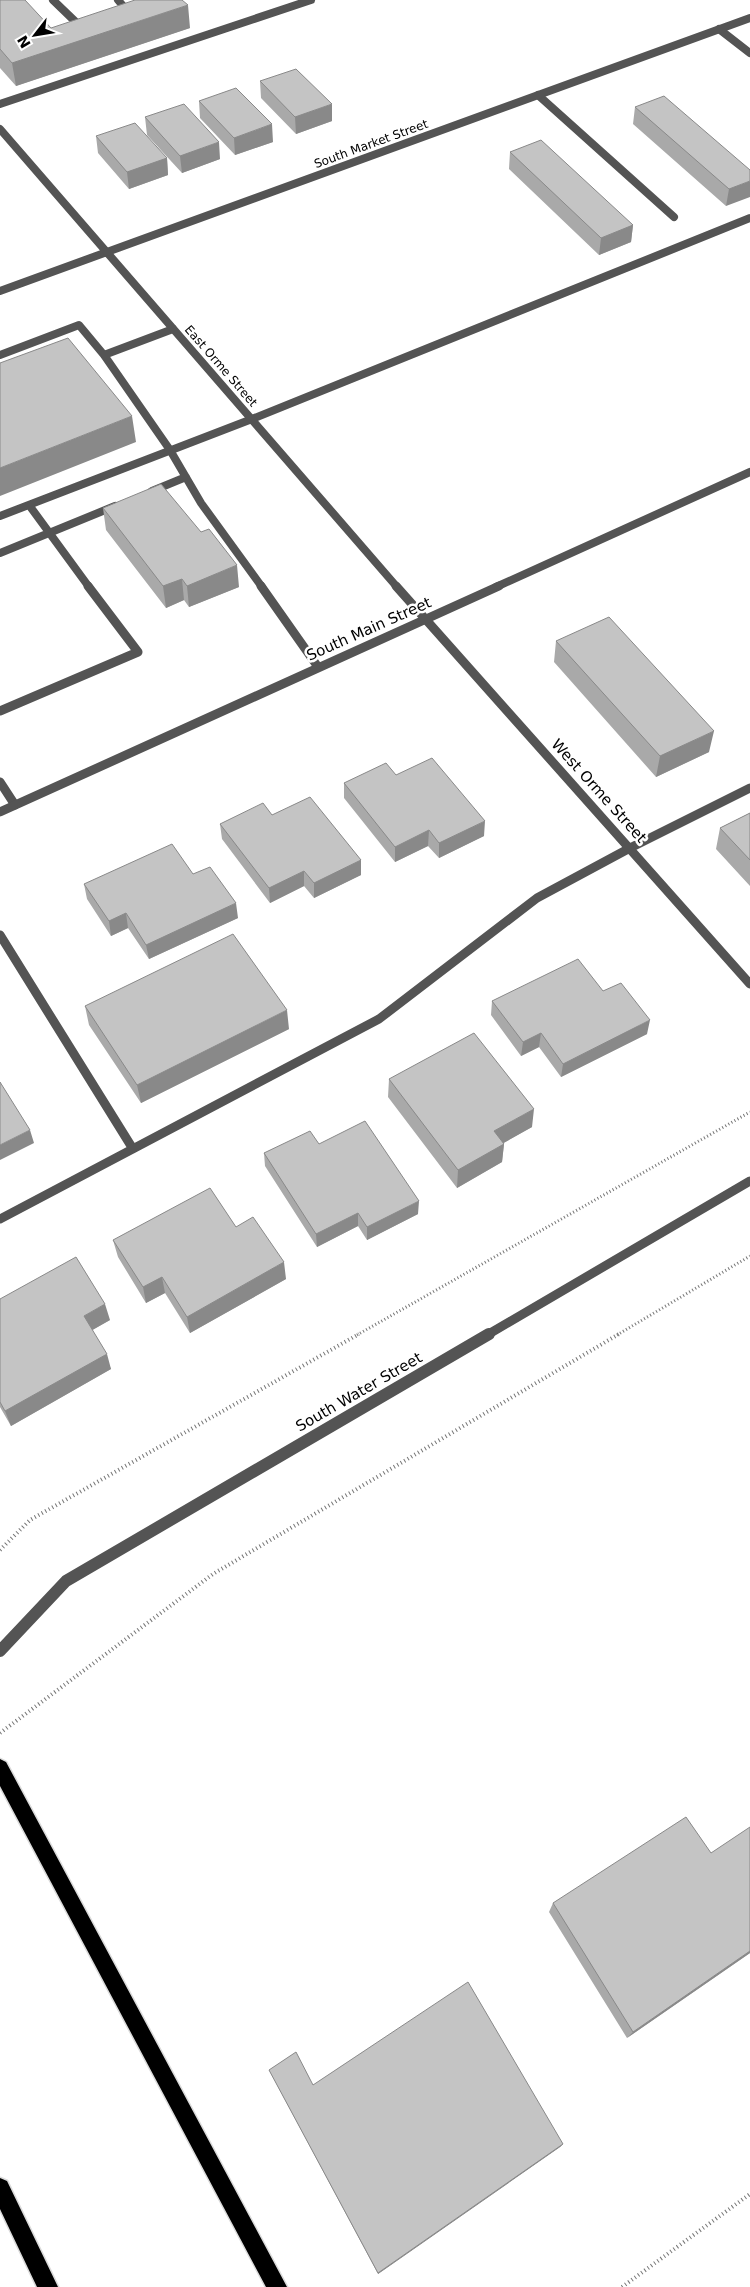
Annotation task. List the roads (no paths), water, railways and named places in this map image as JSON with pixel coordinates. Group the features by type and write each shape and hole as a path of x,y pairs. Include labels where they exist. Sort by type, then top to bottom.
{"highway":[{"path":"0,1768 277,2287"},
{"path":"0,2188 48,2287"}],"street":[{"path":"53,0 82,29 90,26"},
{"path":"118,0 131,12 122,15"},
{"path":"0,104 311,0"},
{"name":"South Market Street","path":"0,291 750,18"},
{"path":"719,29 750,53"},
{"path":"538,95 674,216"},
{"name":"East Orme Street","path":"0,129 424,619"},
{"path":"0,516 252,419 750,218"},
{"path":"0,355 80,325 104,355 170,450 201,504 284,617 318,667"},
{"path":"104,355 174,329"},
{"name":"South Main Street","path":"0,812 750,472"},
{"path":"140,496 186,478"},
{"path":"0,553 121,504"},
{"path":"0,711 138,652 29,505"},
{"name":"West Orme Street","path":"424,619 750,984"},
{"path":"0,782 15,805"},
{"path":"0,1218 379,1019 537,898 630,848 750,788"},
{"path":"0,935 133,1148"},
{"name":"South Water Street","path":"0,1651 66,1581 750,1180"}]}
